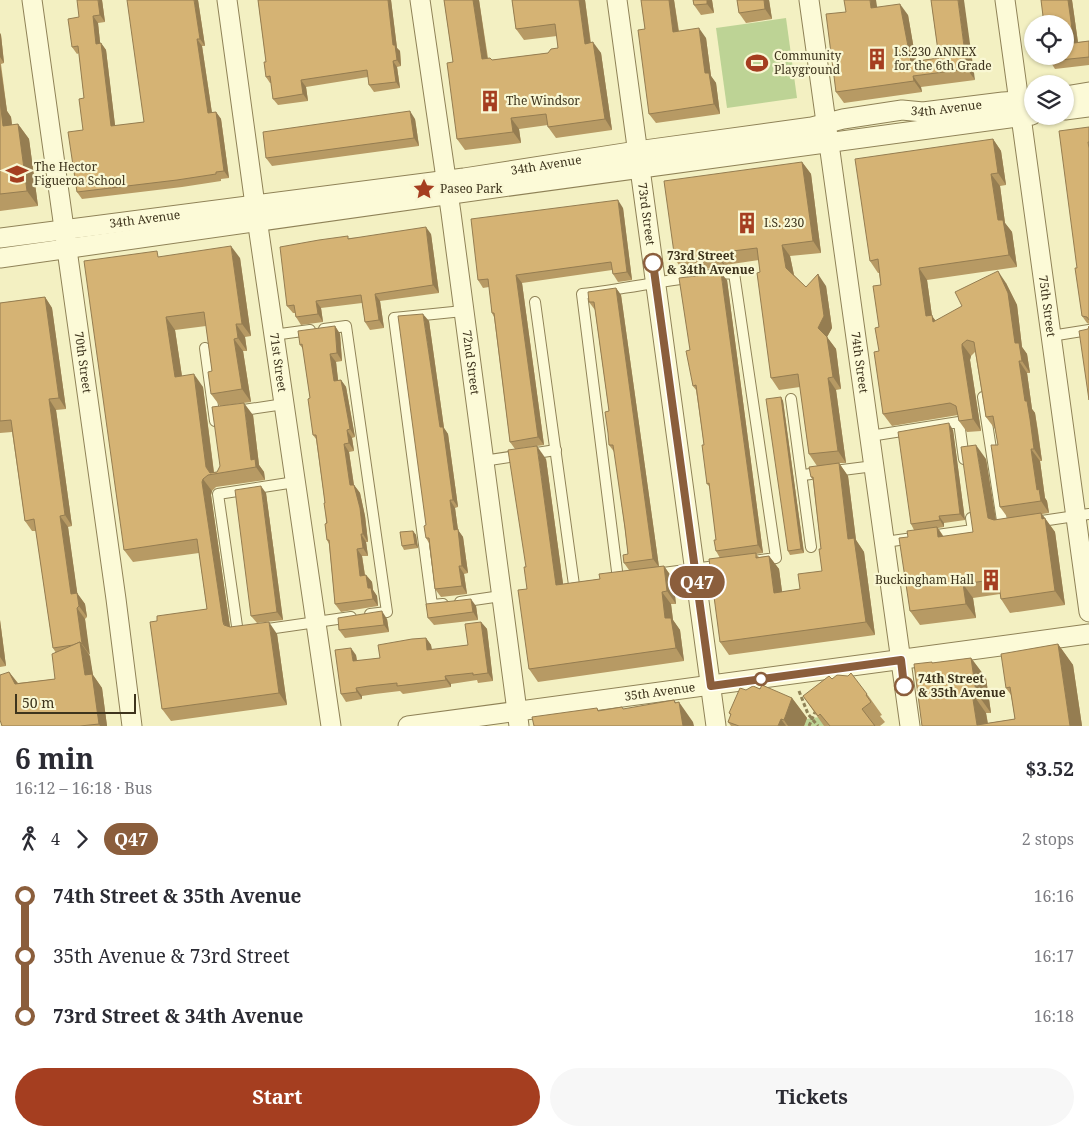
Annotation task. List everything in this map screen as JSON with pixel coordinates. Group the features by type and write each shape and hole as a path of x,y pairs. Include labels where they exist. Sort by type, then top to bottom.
{"street":[{"name":"70th Street","path":"32,0 116,598 132,726"},
{"name":"71st Street","path":"227,0 331,726"},
{"name":"72nd Street","path":"420,0 518,719"},
{"name":"73rd Street","path":"617,0 716,726"},
{"name":"74th Street","path":"809,0 910,726"},
{"name":"75th Street","path":"1005,0 1024,98"},
{"path":"1074,94 1089,92"},
{"path":"1074,109 1089,107"},
{"name":"34th Avenue","path":"0,238 63,230 256,213 447,188 638,160 812,128 843,118 902,110 923,112 1024,108"},
{"name":"34th Avenue","path":"638,160 830,143 1024,108"},
{"name":"75th Street","path":"1028,125 1051,336 1082,515 1089,612"},
{"name":"34th Avenue","path":"0,258 66,249 256,213"},
{"name":"35th Avenue","path":"408,726 518,719 711,686 1089,634"}],"lane":[{"path":"734,272 776,558 695,569 618,579 582,294 734,272"},
{"path":"535,302 574,585"},
{"path":"463,311 394,318 432,605 501,596"},
{"path":"274,335 346,326 387,612 238,633 218,494 295,482"},
{"path":"1051,336 1089,330"},
{"path":"205,348 216,432"},
{"path":"982,387 1003,527 1082,515"},
{"path":"791,399 811,547"},
{"path":"214,414 284,404"},
{"path":"870,436 959,422 965,471"},
{"path":"483,461 556,450"},
{"path":"802,475 874,466"},
{"path":"884,542 973,530 970,510"}],"path":[{"path":"799,691 808,714 818,726"},
{"path":"809,726 816,705"}],"green space":[{"name":"Community Playground","path":"786,18 797,98 727,108 716,28"},
{"path":"838,714 840,726 788,726 788,722"}],"building":[{"path":"77,0 98,0 100,15 93,16 96,44 101,43 111,126 144,122 127,0 194,0 200,39 197,39 208,113 216,112 224,171 177,180 77,192 68,132 83,130 79,99 84,98 78,46 72,47 68,19 79,17"},
{"path":"258,0 388,0 393,45 395,45 397,60 393,61 396,82 369,85 367,70 301,80 303,94 273,99 270,76 266,77 264,62 266,62"},
{"path":"444,0 473,0 482,59 490,58 492,60 548,53 551,49 558,48 555,24 516,29 512,0 579,0 585,44 593,42 605,119 548,127 546,114 511,118 513,132 457,139 447,63 453,62"},
{"path":"641,0 669,0 673,32 699,28 705,73 709,73 714,104 649,114 638,30 645,29"},
{"path":"693,0 707,0 707,4 694,5"},
{"path":"737,0 764,0 765,9 739,13"},
{"path":"844,0 870,0 871,8 900,4 911,62 939,58 931,0 958,0 967,69 913,76 914,81 836,92 826,14 846,12"},
{"path":"1041,0 1068,0 1070,15 1043,15"},
{"path":"1089,41 1089,57 1074,59 1074,43"},
{"path":"0,101 3,126 18,124 27,191 0,194"},
{"path":"410,111 414,138 266,158 263,132"},
{"path":"1089,127 1089,320 1087,317 1082,316 1059,131"},
{"path":"993,139 998,173 991,174 998,220 1003,220 1009,255 919,268 926,316 932,315 933,322 962,306 955,292 998,271 1008,293 1015,343 1019,343 1022,361 1019,361 1025,401 1027,401 1030,419 1034,449 1031,449 1037,490 1039,489 1041,501 1000,507 991,445 998,445 993,416 986,417 974,342 967,340 962,344 973,419 959,421 956,406 950,403 883,414 874,352 879,351 875,328 879,327 873,286 881,285 878,259 870,261 855,159"},
{"path":"802,162 813,241 782,245 786,268 806,287 818,274 824,316 818,328 827,337 833,377 828,378 838,451 809,454 798,374 771,378 757,273 760,272 757,248 675,260 664,181"},
{"path":"618,200 627,272 613,274 611,262 516,275 538,437 510,442 494,313 492,313 488,279 478,280 471,219"},
{"path":"426,227 433,285 375,294 379,320 365,322 361,295 316,301 318,314 296,317 294,305 287,306 280,247 348,236 348,239"},
{"path":"231,246 242,324 236,324 238,338 234,339 242,389 211,394 208,372 212,371 204,312 166,317 175,377 194,374 206,467 210,473 217,472 220,466 212,407 244,403 251,460 255,459 256,467 208,475 202,482 224,625 230,627 269,622 279,693 162,709 150,622 157,621 157,616 207,609 197,539 124,550 84,261 157,251 158,257"},
{"path":"721,273 758,545 716,551 696,385 693,386 686,351 690,350 679,278"},
{"path":"616,288 653,559 624,563 623,555 628,554 625,528 613,445 609,445 605,412 609,411 594,302 589,302 588,292"},
{"path":"45,297 59,398 49,399 65,515 60,516 71,594 77,593 82,644 80,642 53,648 34,519 25,521 11,420 0,421 0,303"},
{"path":"423,314 440,427 443,427 453,500 450,500 454,530 458,529 462,566 459,566 462,586 435,589 429,538 426,538 424,526 426,525 398,316"},
{"path":"335,326 337,353 330,354 334,381 341,380 350,429 347,430 349,443 344,444 350,485 354,485 360,508 363,548 357,549 360,576 366,575 368,588 371,588 373,599 335,604 316,435 313,435 308,399 310,398 302,344 300,345 298,331"},
{"path":"1089,326 1089,400 1079,331 1088,329"},
{"path":"781,397 801,549 788,551 766,399"},
{"path":"949,423 960,514 939,516 940,520 911,524 898,432"},
{"path":"976,445 988,518 994,520 1041,513 1042,519 1045,518 1055,591 1001,599 998,579 963,584 966,604 910,611 899,538 908,537 907,531 937,527 938,537 973,532 961,447"},
{"path":"537,446 556,585 600,579 599,574 664,566 667,591 662,592 665,618 671,618 676,648 529,669 518,590 527,589 524,567 526,567 508,450"},
{"path":"839,463 848,539 854,538 866,622 720,642 709,559 756,553 756,558 769,556 774,593 800,589 798,574 822,571 813,477 811,477 809,467"},
{"path":"261,486 277,612 251,616 235,490"},
{"path":"413,531 415,544 402,546 400,532"},
{"path":"471,599 473,612 428,618 426,604"},
{"path":"382,611 384,625 339,630 338,618"},
{"path":"481,622 488,673 445,676 446,680 397,686 397,683 369,686 356,688 357,692 341,694 335,650 351,648 353,661 380,658 378,645 412,639 426,638 427,650 468,645 465,624"},
{"path":"80,642 85,675 92,674 99,724 80,726 2,726 0,720 0,675 9,672 15,684 55,679 52,654"},
{"path":"1058,644 1070,726 922,726 914,664 971,658 976,692 972,693 977,725 1015,719 1010,687 1006,688 1001,654"},
{"path":"851,673 871,702 862,709 875,726 830,726 820,714 818,716 803,696 829,676 832,679 837,675 848,676"},
{"path":"762,685 792,698 784,720 781,719 778,726 739,726 728,722 731,714 729,713 740,688 746,690 753,686 760,689"},
{"path":"674,700 675,703 679,702 683,726 534,726 532,717 597,708 598,711 622,707 623,709"}],"bus line":[{"name":"Q47","path":"653,263 711,686 901,660 904,686"}],"place":[{"name":"I.S.230 ANNEX for the 6th Grade","path":"877,59"},
{"name":"Community Playground","path":"757,63"},
{"name":"The Windsor","path":"490,101"},
{"name":"The Hector Figueroa School","path":"17,174"},
{"name":"Paseo Park","path":"424,189"},
{"name":"I.S. 230","path":"747,223"},
{"name":"73rd Street & 34th Avenue","path":"653,263"},
{"name":"Buckingham Hall","path":"991,580"},
{"name":"74th Street & 35th Avenue","path":"904,686"}]}
